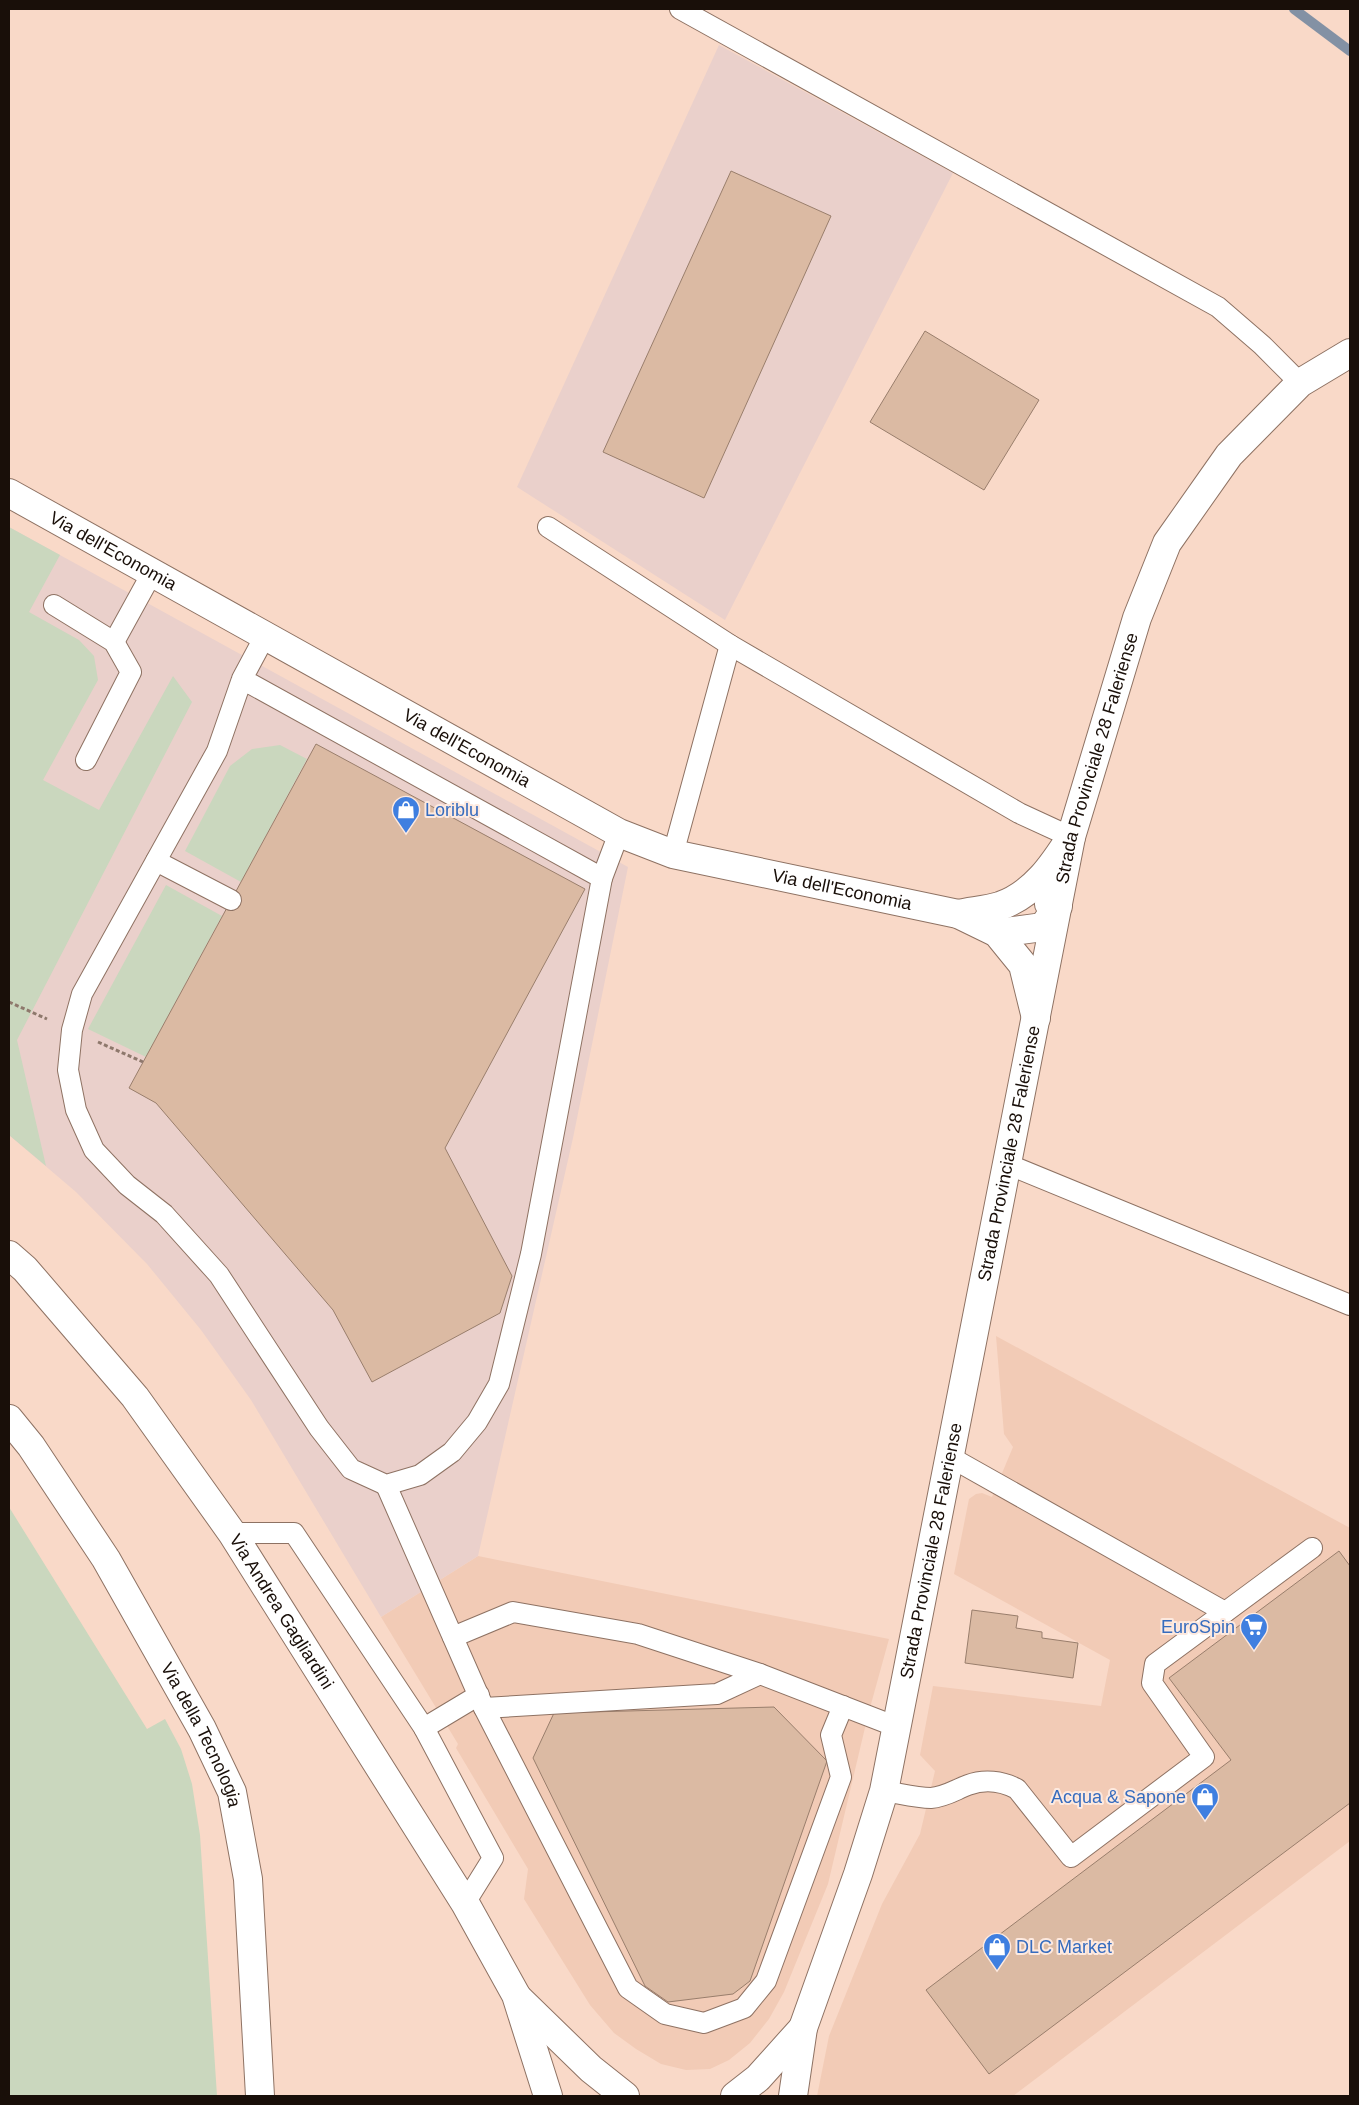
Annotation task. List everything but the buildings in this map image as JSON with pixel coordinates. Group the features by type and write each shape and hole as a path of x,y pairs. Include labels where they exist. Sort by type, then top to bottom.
{"main road":[{"name":"Strada Provinciale 28 Faleriense","path":"793,2096 803,2028 858,1874 884,1791 1071,837 1137,618 1167,543 1229,455 1300,383 1350,353"},
{"name":"Via dell'Economia","path":"9,493 619,834 672,854 958,914"},
{"path":"1001,905 1033,887 1048,872 1071,837"},
{"path":"958,914 1001,905 1040,902 1058,906 1043,927 997,933"},
{"path":"958,914 997,933 1023,965 1036,1018"},
{"name":"Via Andrea Gagliardini","path":"9,1255 25,1269 135,1397 232,1534 465,1902 516,1996"},
{"name":"Via della Tecnologia","path":"9,1419 31,1446 106,1559 202,1729 232,1792 248,1879 260,2096"},
{"path":"516,1996 548,2096"},
{"path":"516,1996 591,2069 625,2096"},
{"name":"Strada Provinciale 28 Faleriense","path":"735,2096 758,2078 803,2028"}],"lane":[{"path":"680,9 1218,307 1262,345 1300,383"},
{"path":"548,527 730,645 1019,813 1071,837"},
{"path":"114,642 152,573"},
{"path":"54,605 114,642 131,672 86,760"},
{"path":"264,636 242,679 217,751 82,994 72,1030 68,1070 76,1110 94,1150 127,1185 164,1214 219,1275 319,1428 351,1470 386,1485 420,1475 452,1452 477,1422 499,1384 531,1254 602,878 619,834"},
{"path":"672,854 730,645"},
{"path":"242,679 602,878"},
{"path":"156,861 231,900"},
{"path":"1007,1164 1350,1306"},
{"path":"950,1458 1225,1612"},
{"path":"386,1485 482,1702 628,1988 665,2014 704,2023 744,2008 766,1982 841,1777 831,1735 843,1706"},
{"path":"232,1534 294,1533 424,1728 493,1858 465,1902"},
{"path":"884,1791 930,1798 948,1795 969,1784 987,1782 1006,1783 1017,1789 1071,1857 1204,1757 1152,1682 1155,1664 1312,1548"},
{"path":"454,1638 513,1612 638,1634 760,1674 898,1727"},
{"path":"424,1728 482,1702 717,1694 760,1674"}],"shaded area":[{"path":"719,45 953,173 725,620 517,487"},
{"path":"9,527 628,867 573,1138 478,1556 381,1617 251,1400 201,1330 147,1264 76,1192 9,1135"},
{"path":"996,1336 1350,1528 1350,1841 1013,2096 817,2096 829,2036 882,1904 920,1834 935,1771 920,1755 933,1686 1101,1706 1110,1660 954,1574 969,1499 976,1494 982,1493 992,1497 1013,1447 1004,1434"},
{"path":"478,1556 889,1639 868,1715 828,1884 784,1992 769,2019 750,2043 729,2060 710,2069 686,2070 661,2064 614,2033 590,2005 524,1899 528,1869 456,1748 458,1744 381,1617"}],"green space":[{"path":"9,527 60,555 29,612 79,640 94,656 98,680 43,780 99,810 173,676 192,702 17,1040 46,1166 9,1135"},
{"path":"280,745 307,759 241,882 185,851 230,766 252,749"},
{"path":"166,885 222,916 146,1057 88,1029"},
{"path":"9,1507 147,1729 165,1719 181,1749 192,1784 200,1835 217,2096 9,2096"}],"waterway":[{"path":"1294,9 1350,51"}],"place":[{"name":"Loriblu","path":"406,834"},
{"name":"EuroSpin","path":"1254,1651"},
{"name":"Acqua & Sapone","path":"1205,1821"},
{"name":"DLC Market","path":"997,1971"}]}
